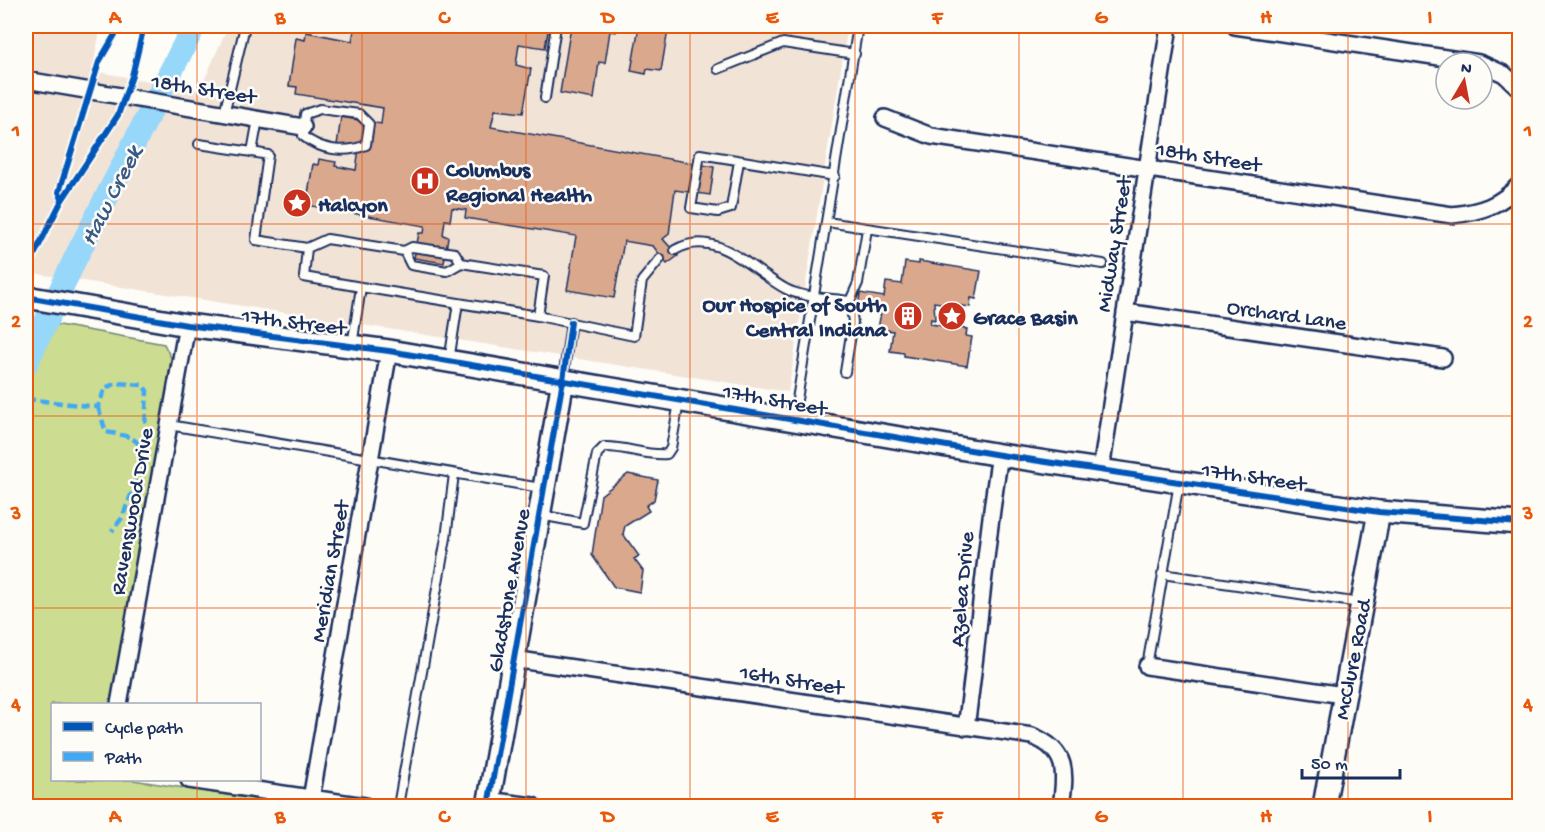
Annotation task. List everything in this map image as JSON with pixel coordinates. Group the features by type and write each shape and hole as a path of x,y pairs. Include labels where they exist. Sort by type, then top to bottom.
{"street":[{"name":"Midway Street","path":"1101,470 1168,26"},
{"path":"1235,26 1434,57"},
{"path":"1494,70 1504,74 1520,89"},
{"name":"18th Street","path":"26,80 303,127"},
{"name":"18th Street","path":"885,118 931,136 1452,215 1483,211 1508,198 1520,184"},
{"name":"17th Street","path":"26,297 187,325 390,351 1000,455 1379,512 1520,523"},
{"name":"Orchard Lane","path":"1125,312 1443,358"},
{"name":"Ravenswood Drive","path":"119,703 167,425 187,325"},
{"name":"Meridian Street","path":"311,799 390,351"},
{"name":"Gladstone Avenue","path":"488,803 563,380"},
{"name":"Azelea Drive","path":"966,727 977,654 989,521 1000,455"},
{"name":"McClure Road","path":"1324,807 1343,695 1379,512"},
{"name":"16th Street","path":"513,659 1032,736 1047,742 1058,753 1066,776 1061,807"},
{"path":"1147,666 1343,695"},
{"path":"195,781 365,807"},
{"path":"488,803 533,807"}],"lane":[{"path":"224,114 245,26"},
{"path":"545,98 556,26"},
{"path":"794,420 858,26"},
{"path":"718,69 783,43 855,54"},
{"path":"320,109 359,114 369,124 366,145 352,152 314,145 303,136 303,127 305,114 320,109"},
{"path":"252,152 258,119"},
{"path":"199,144 268,155 256,240 307,248 327,239 404,251 412,247 455,253 461,262"},
{"path":"739,160 731,208 718,212 691,208 700,154 739,160 835,176"},
{"path":"827,222 1103,264"},
{"path":"845,372 853,322 850,302 858,284 867,229"},
{"path":"675,250 686,243 711,243 730,251 788,291 850,302"},
{"path":"307,248 304,277 538,316 634,336 642,281 660,259"},
{"path":"404,251 411,265 447,271 461,262 544,276 538,316"},
{"path":"352,346 361,287"},
{"path":"449,361 458,303"},
{"path":"563,380 571,322"},
{"path":"539,515 584,523 597,454 604,447 615,446 655,455 667,454 671,448 680,400"},
{"path":"167,425 544,489"},
{"path":"398,807 446,538 454,474"},
{"path":"1147,666 1179,482"},
{"path":"1162,574 1361,603"}],"shaded area":[{"name":"Columbus Regional Health","path":"26,26 101,26 92,71 200,90 228,26 848,26 788,392 26,272"}],"green space":[{"path":"26,319 164,344 171,358 158,454 110,703 51,703 51,781 139,781 300,806 26,806"}],"building":[{"path":"355,26 549,26 545,48 519,44 516,65 531,69 523,113 495,110 491,127 714,167 710,195 675,190 669,234 663,239 678,256 667,264 653,246 624,241 614,298 567,290 576,236 465,218 466,210 452,208 450,221 445,220 443,235 448,237 444,263 414,258 419,233 424,233 425,226 306,205 313,164 318,165 319,159 336,162 335,166 356,170 359,148 337,145 341,117 381,124 383,108 296,94 297,87 289,86 296,38 305,40 306,32 352,41"},
{"path":"571,26 617,26 616,32 610,31 605,63 599,62 594,99 560,93"},
{"path":"639,26 668,30 661,71 647,69 646,74 631,71"},
{"name":"Our Hospice of South Central Indiana","path":"919,261 981,271 976,299 971,298 970,307 934,302 935,320 931,319 930,324 967,329 966,336 972,337 967,366 904,356 904,353 890,351 893,331 878,329 881,312 858,309 860,293 884,297 886,282 902,284 905,262 919,264"},
{"path":"628,474 658,480 654,500 646,506 649,511 625,526 623,534 639,556 634,559 643,571 640,592 614,587 592,555 601,495"}],"waterway":[{"name":"Haw Creek","path":"26,364 75,259 194,26"}],"marked path":[{"path":"26,399 98,407 105,388 117,383 143,385 147,391 143,464 122,518 112,531"},
{"path":"98,407 106,432 131,438 143,449"}],"cycle path":[{"path":"61,197 59,192 99,62 120,26"},
{"path":"26,271 62,200 118,115 132,76 144,26"},
{"path":"26,297 187,325 389,351 1000,455 1379,512 1520,523"},
{"path":"488,806 563,380 571,322"}],"place":[{"name":"Columbus Regional Health","path":"425,181"},
{"name":"Halcyon","path":"297,203"},
{"name":"Our Hospice of South Central Indiana","path":"908,316"},
{"name":"Grace Basin","path":"952,316"}]}
